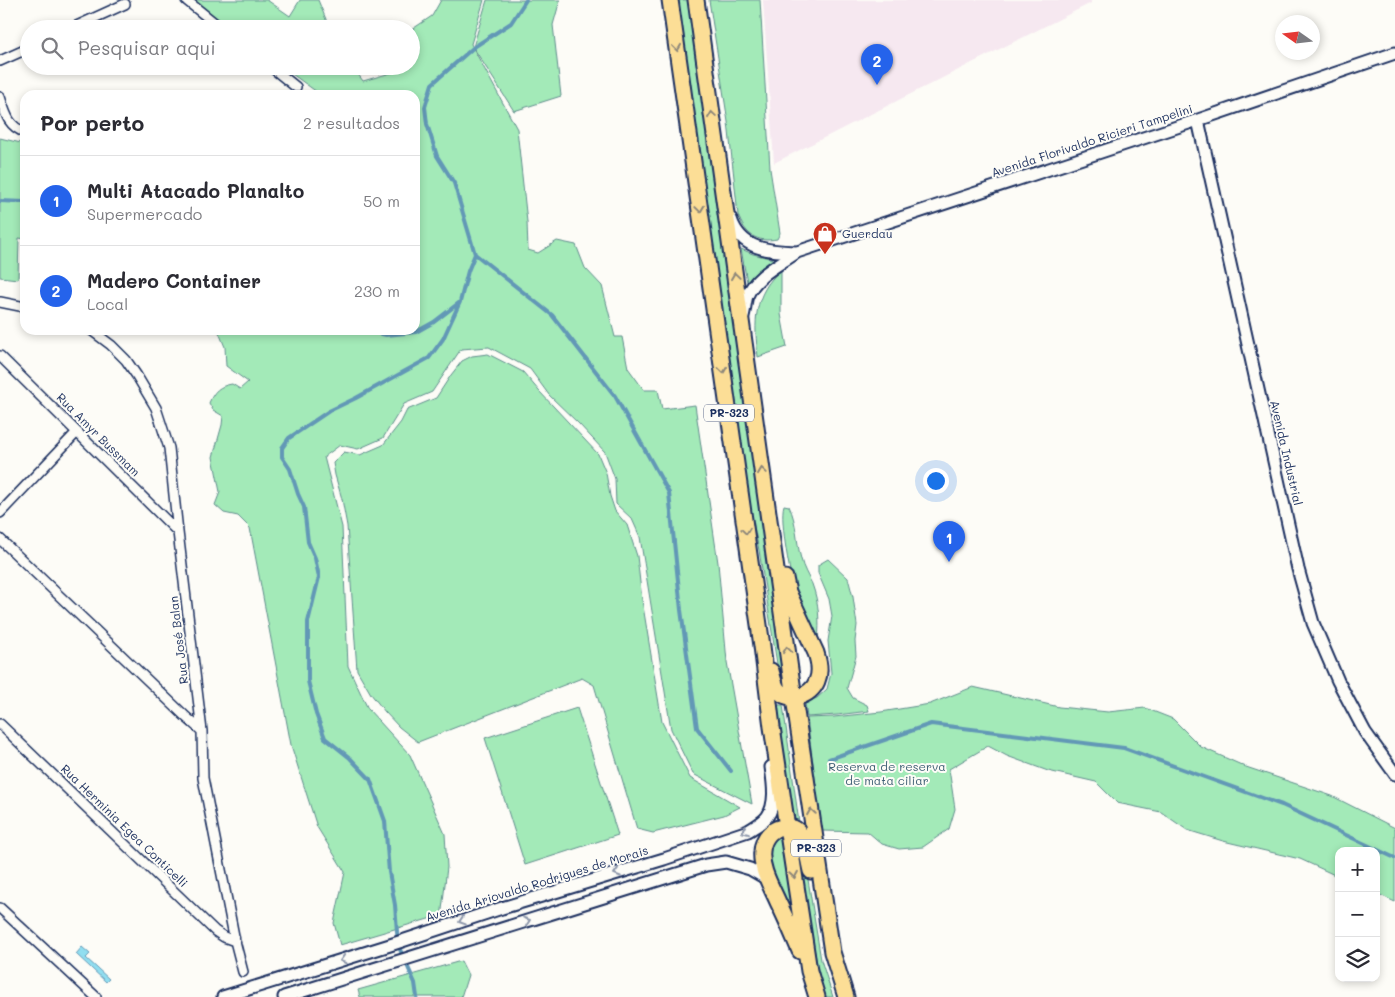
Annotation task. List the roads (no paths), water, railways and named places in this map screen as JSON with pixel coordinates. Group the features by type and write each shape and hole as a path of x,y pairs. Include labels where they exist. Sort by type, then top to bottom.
{"highway":[{"name":"PR-323","path":"670,0 786,827 809,971 817,997"},
{"name":"PR-323","path":"696,0 794,698 832,952 846,997"},
{"path":"762,646 775,686 779,692 785,697 794,698 810,691 817,682 819,663 788,592 776,532 770,523"},
{"path":"809,971 763,866 762,851 764,842 771,831 786,827 795,828 799,832 832,952"}],"street":[{"path":"186,0 211,20"},
{"path":"90,20 125,4"},
{"path":"0,61 20,52"},
{"name":"Avenida Florivaldo Ricieri Tampelini","path":"742,325 747,297 756,282 796,252 1395,53"},
{"path":"282,75 296,86"},
{"path":"0,96 9,121 20,131"},
{"name":"Avenida Industrial","path":"1198,120 1298,569 1313,623 1338,681 1365,732 1395,774"},
{"name":"Avenida Florivaldo Ricieri Tampelini","path":"724,201 733,225 745,241 770,251 796,252"},
{"path":"0,302 20,306"},
{"name":"Rua José Balan","path":"98,335 126,360 148,393 156,408 169,448 202,731 203,778 235,941 243,972"},
{"name":"Rua Amyr Bussmam","path":"0,356 178,532"},
{"path":"0,513 77,432"},
{"path":"0,539 202,731"},
{"name":"Rua Herminia Egea Conticelli","path":"0,724 215,931 235,941"},
{"name":"Avenida Ariovaldo Rodrigues de Morais","path":"223,997 748,831 760,824 768,816 774,796 769,734 772,726"},
{"path":"284,997 706,865 726,862 750,869 769,880"},
{"path":"0,908 96,997"}],"water":[{"path":"82,947 90,954 86,958 109,979 106,982 76,954"}],"waterway":[{"path":"420,330 434,322 460,302 468,271 475,254 454,183 437,156 427,124 425,107 432,84 474,47 511,23 526,0"},
{"path":"0,201 20,202"},
{"path":"475,254 552,315 615,396 669,493 681,610 697,728 731,771"},
{"path":"417,997 415,983 398,945 385,821 370,779 350,758 325,738 316,714 308,681 308,622 319,577 315,558 308,542 304,507 290,469 282,457 282,448 289,438 329,411 429,358 443,339 460,302"},
{"path":"829,759 931,724 1124,748 1282,805 1395,858"}],"place":[{"name":"Madero Container","path":"877,85"},
{"name":"Guerdau","path":"825,255"},
{"name":"Multi Atacado Planalto","path":"949,562"}],"park label":[{"name":"Reserva de reserva de mata ciliar","path":"887,774"}]}
